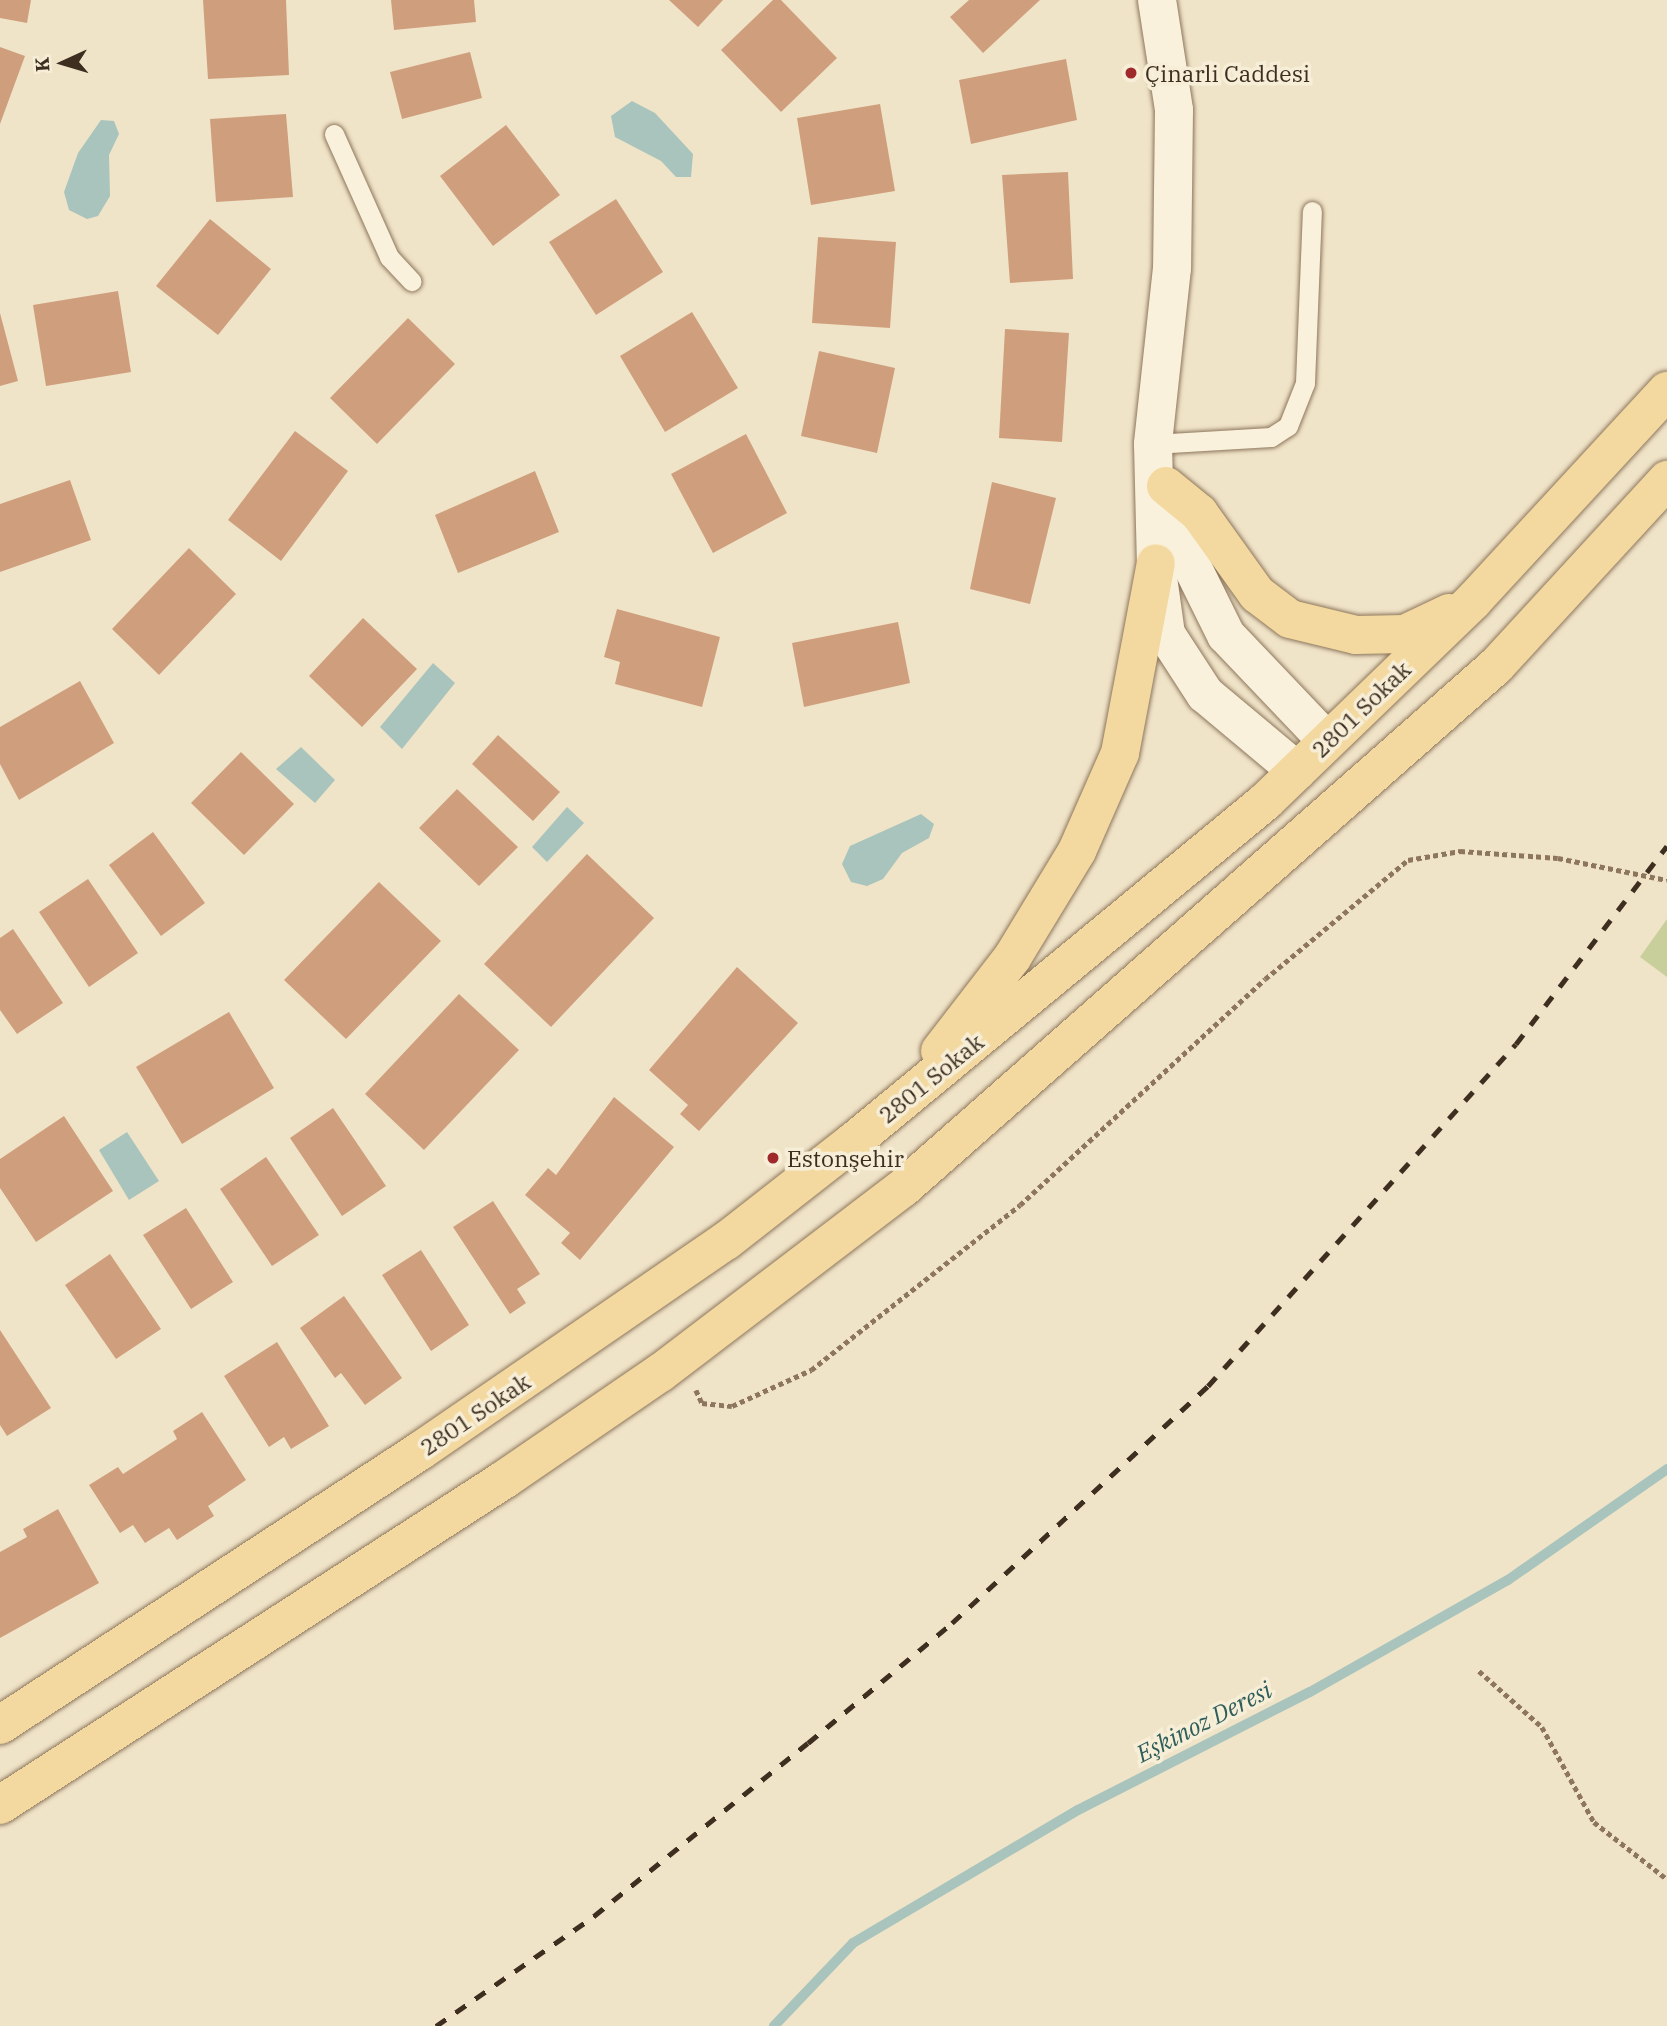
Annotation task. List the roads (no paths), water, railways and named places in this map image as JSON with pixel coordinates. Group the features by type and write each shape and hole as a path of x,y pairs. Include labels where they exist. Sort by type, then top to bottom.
{"main road":[{"name":"2801 Sokak","path":"1327,741 1473,601 1667,391"},
{"path":"0,1805 516,1472 660,1373 903,1188 1376,776 1496,666 1667,480"},
{"path":"1166,486 1199,513 1257,594 1290,619 1356,635 1405,634 1473,601"},
{"path":"901,1102 1012,958 1077,851 1120,752 1156,563"},
{"path":"903,1188 998,1077 1287,822 1327,741"},
{"path":"1307,777 1376,776"},
{"name":"2801 Sokak","path":"0,1725 539,1371 726,1241 1307,777"}],"street":[{"path":"1157,0 1174,110 1172,268 1153,444 1156,563 1166,634 1183,666 1243,732 1307,777"},
{"path":"1153,444 1180,542 1226,635 1327,741"}],"lane":[{"path":"334,134 389,257 411,281"},
{"path":"1153,444 1271,437 1288,426 1305,383 1312,211"}],"water":[{"path":"632,101 655,113 693,154 691,177 676,177 661,161 615,137 611,116"},
{"path":"101,120 114,121 119,134 109,155 110,196 98,216 87,219 69,210 64,192 78,153"},
{"path":"433,663 455,683 402,749 380,727"},
{"path":"301,747 335,780 315,803 276,769"},
{"path":"567,807 584,823 547,862 532,847"},
{"path":"921,814 934,824 929,838 902,853 883,879 867,886 851,882 842,864 850,846"},
{"path":"127,1132 159,1181 129,1200 99,1150"}],"waterway":[{"name":"Eşkinoz Deresi","path":"774,2026 853,1943 1078,1810 1310,1692 1508,1580 1667,1469"}],"railway":[{"path":"436,2026 594,1916 808,1743 952,1623 1208,1386 1516,1044 1667,846"}],"place":[{"name":"Çinarli Caddesi","path":"1131,73"},
{"name":"Estonşehir","path":"773,1158"}]}
